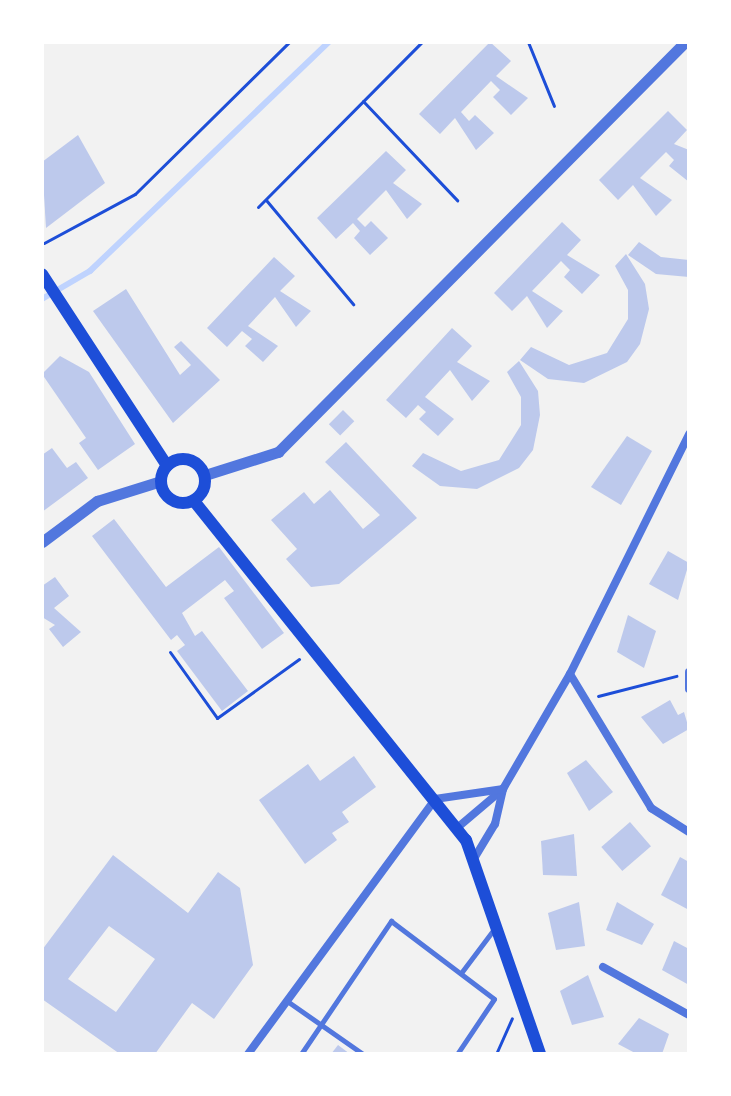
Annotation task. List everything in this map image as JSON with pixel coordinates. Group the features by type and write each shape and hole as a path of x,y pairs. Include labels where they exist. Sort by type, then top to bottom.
{"main road":[{"path":"42,274 167,466"},
{"path":"167,466 189,460 205,475 194,501"},
{"path":"167,466 161,481 169,499 194,501 457,828 475,857 540,1054"}],"street":[{"path":"205,475 278,452 685,42"},
{"path":"475,857 495,824 503,789 570,674 689,434"},
{"path":"42,542 97,501 161,481"},
{"path":"688,672 689,689"},
{"path":"570,674 590,699 651,808 689,832"},
{"path":"248,1054 435,799 503,789"},
{"path":"457,828 503,789"},
{"path":"603,967 689,1015"}],"lane":[{"path":"301,1054 391,921 494,999 457,1054"},
{"path":"461,973 497,926"},
{"path":"287,1001 363,1054"}],"path":[{"path":"44,243 135,194 289,42"},
{"path":"258,207 422,42"},
{"path":"528,42 554,106"},
{"path":"363,101 457,200"},
{"path":"266,200 353,304"},
{"path":"170,652 217,718 305,654"},
{"path":"590,699 688,672"},
{"path":"496,1054 507,1020 515,1017"}],"building":[{"path":"490,42 511,61 496,76 528,98 511,115 493,97 500,90 491,81 461,112 469,121 475,115 494,133 476,150 455,118 440,134 419,114"},
{"path":"668,111 687,130 674,144 689,150 689,182 669,166 674,160 666,152 640,178 672,200 656,216 633,185 618,200 599,180"},
{"path":"78,135 105,183 46,228 42,162"},
{"path":"386,151 406,170 393,183 422,204 407,219 386,190 357,219 365,227 371,221 388,238 370,255 354,238 360,231 353,223 336,239 317,218"},
{"path":"562,222 581,240 567,255 600,275 582,294 564,277 570,270 561,261 532,291 563,311 547,328 527,296 512,311 494,293"},
{"path":"639,242 661,257 689,260 689,277 656,274 628,255"},
{"path":"626,254 645,284 649,309 640,344 627,362 584,383 548,379 520,360 531,347 569,365 607,353 628,319 628,290 615,266"},
{"path":"274,257 295,276 280,291 311,311 296,327 275,297 248,326 278,346 263,362 245,346 252,339 242,331 227,347 207,328"},
{"path":"126,289 180,375 191,365 174,347 181,341 220,380 173,423 93,311"},
{"path":"452,328 472,346 457,362 490,381 472,401 450,370 425,397 454,419 438,436 419,419 426,412 418,405 406,418 386,400"},
{"path":"60,356 89,372 135,444 98,470 79,443 86,438 42,374"},
{"path":"519,361 538,391 540,415 533,450 519,468 477,489 440,486 412,466 423,453 461,471 499,460 521,425 521,397 507,372"},
{"path":"343,410 354,421 340,435 329,424"},
{"path":"627,436 652,451 621,505 591,487"},
{"path":"346,442 417,518 339,584 311,587 286,559 297,549 271,520 304,492 314,504 330,490 363,529 380,515 325,462"},
{"path":"52,448 67,468 76,462 88,478 42,512 42,455"},
{"path":"114,519 166,587 219,547 284,633 262,649 224,598 234,591 225,580 182,613 195,636 202,631 248,691 222,711 177,651 185,645 177,635 171,640 92,536"},
{"path":"668,551 689,563 678,600 649,584"},
{"path":"55,577 69,596 54,608 81,632 63,647 49,629 55,625 42,617 42,586"},
{"path":"628,615 656,631 644,668 617,652"},
{"path":"670,700 678,715 684,712 689,729 663,744 641,717"},
{"path":"354,756 376,787 342,812 349,822 332,833 337,840 305,864 259,800 308,764 320,781"},
{"path":"586,760 613,792 589,811 567,773"},
{"path":"630,822 651,846 622,871 601,847"},
{"path":"574,834 577,876 543,875 541,841"},
{"path":"113,855 188,913 218,872 240,888 253,965 214,1019 192,1003 155,1054 120,1054 42,999 42,950","holes":["109,926 155,959 116,1012 68,979"]},
{"path":"680,857 689,862 689,910 661,895"},
{"path":"579,902 585,946 556,950 548,913"},
{"path":"617,902 654,924 642,945 606,930"},
{"path":"674,941 689,949 689,985 662,970"},
{"path":"588,975 604,1017 572,1025 560,991"},
{"path":"639,1018 669,1034 662,1054 637,1054 618,1044"},
{"path":"338,1045 350,1054 331,1054"}],"waterway":[{"path":"42,299 90,271 329,42"}]}
